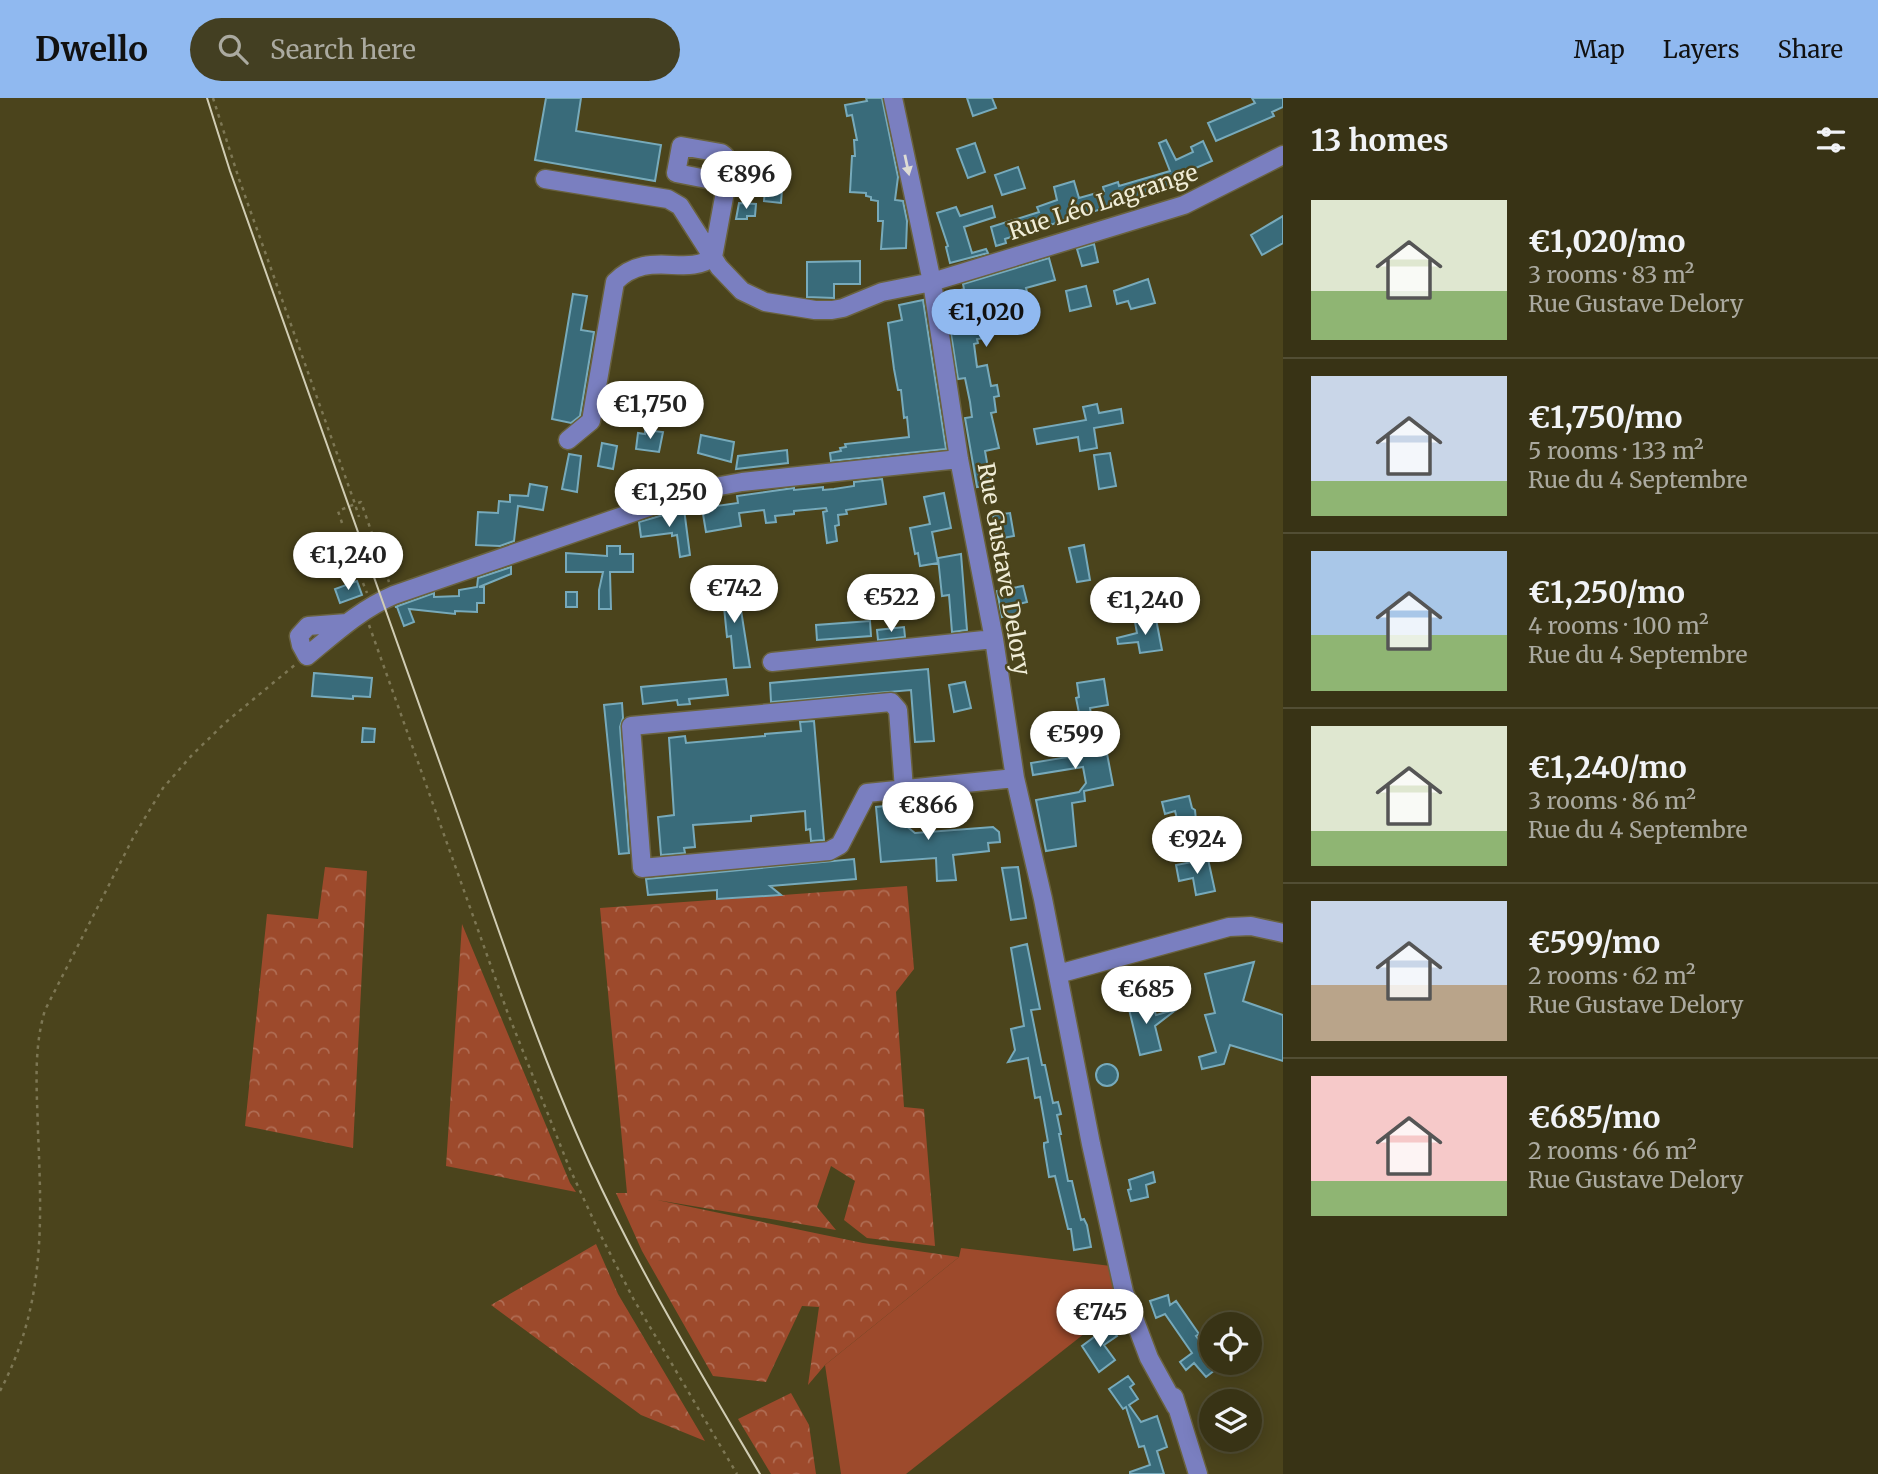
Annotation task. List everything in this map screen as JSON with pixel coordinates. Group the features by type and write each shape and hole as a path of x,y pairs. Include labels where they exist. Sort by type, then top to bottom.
{"street":[{"name":"Rue Gustave Delory","path":"893,98 932,282 959,459 994,639 1015,778 1041,890 1083,1106 1127,1300 1149,1358 1176,1407 1198,1474"},
{"name":"Rue Léo Lagrange","path":"545,179 668,199 680,206 728,278 742,291 765,302 815,310 843,308 882,292 932,282 1184,205 1283,155"},
{"path":"568,440 591,421 615,282 626,271 643,265 704,264 713,257 727,183"},
{"path":"307,656 364,611 394,595 707,488 959,459"},
{"path":"772,662 994,639"},
{"path":"904,789 898,710 891,702 631,726 642,868 834,850 843,840 864,797 872,792 904,789 1015,778"},
{"path":"1058,974 1229,927 1251,926 1283,933"}],"path":[{"path":"213,98 239,179 359,517"},
{"path":"342,523 338,511 361,502 394,595"},
{"path":"364,611 507,1011 554,1132 615,1264 737,1474"},
{"path":"0,1391 12,1368 31,1311 37,1282 40,1189 36,1058 45,1010 134,836 163,788 226,722 307,656"}],"green space":[{"path":"325,867 367,871 353,1148 245,1126 267,914 318,919"},
{"path":"907,886 914,969 896,992 904,1107 924,1109 935,1246 867,1238 844,1220 855,1181 831,1166 817,1207 836,1230 657,1200 863,1243 959,1257 825,1365 808,1385 819,1307 802,1306 766,1382 713,1376 642,1251 616,1193 627,1193 600,908"},
{"path":"462,924 570,1183 576,1192 446,1166"},
{"path":"596,1244 618,1294 705,1441 641,1415 491,1305"},
{"path":"961,1248 1111,1266 1122,1304 906,1474 841,1474 825,1365 959,1257"},
{"path":"791,1393 809,1425 816,1474 771,1474 738,1419"}],"building":[{"path":"546,98 581,98 576,131 661,145 655,181 535,160"},
{"path":"866,98 882,98 898,177 895,200 903,201 907,221 906,248 881,249 883,221 878,221 878,201 871,200 866,193 850,192 852,156 855,156 854,140 857,140 852,115 847,116 845,105 867,101"},
{"path":"967,98 992,98 996,108 973,116"},
{"path":"1252,98 1283,98 1283,107 1272,112 1274,116 1216,141 1208,123 1255,103"},
{"path":"1166,140 1176,160 1193,152 1191,147 1203,141 1212,161 1182,174 1186,183 1005,239 1006,243 996,246 991,227 1039,212 1037,207 1057,200 1054,187 1074,181 1079,198 1104,191 1103,187 1118,182 1119,186 1170,171 1159,143"},
{"path":"975,143 985,172 968,178 957,149"},
{"path":"1018,167 1025,188 1002,195 995,175"},
{"path":"765,189 782,190 781,203 764,201"},
{"path":"739,203 756,204 755,216 736,219"},
{"path":"992,206 995,217 964,227 972,253 986,249 988,253 950,263 946,247 948,246 937,213 956,207 960,216"},
{"path":"1283,216 1283,243 1262,255 1251,235"},
{"path":"1094,244 1098,262 1082,266 1077,249"},
{"path":"1049,258 1055,280 1026,288 1031,308 1010,313 1005,293 977,300 986,338 977,339 978,343 974,344 977,367 987,365 991,386 997,385 999,396 994,397 996,412 991,413 999,448 985,451 991,485 977,487 965,418 972,417 970,402 965,378 958,379 945,295 964,289 963,284"},
{"path":"860,261 860,284 834,284 834,298 807,297 807,262"},
{"path":"1148,279 1155,303 1131,309 1128,301 1117,304 1114,291"},
{"path":"1086,286 1091,306 1070,311 1066,291"},
{"path":"573,294 587,296 581,330 594,332 580,416 571,423 552,419"},
{"path":"923,300 946,449 831,461 830,453 841,451 840,448 846,447 845,444 909,437 907,417 904,418 901,390 898,390 894,369 888,323 902,320 899,305"},
{"path":"1097,404 1099,413 1121,409 1123,423 1094,428 1097,448 1080,451 1078,437 1037,444 1034,429 1086,420 1083,407"},
{"path":"645,430 663,432 659,452 636,449 638,433 645,434"},
{"path":"701,435 734,442 731,462 698,453"},
{"path":"602,443 617,446 613,469 598,466"},
{"path":"787,450 788,463 736,469 738,456"},
{"path":"1110,453 1116,486 1099,489 1094,455"},
{"path":"569,454 581,456 577,492 562,489"},
{"path":"882,479 886,504 846,510 847,514 838,515 839,525 835,526 837,541 827,543 823,512 827,511 826,508 794,511 794,514 775,516 776,522 766,523 764,510 739,513 741,526 706,532 702,508 738,503 737,496 794,488 834,489 854,486 854,482"},
{"path":"530,484 547,487 543,510 518,506 514,541 500,546 476,545 478,512 498,513 499,501 510,502 510,495 528,496"},
{"path":"944,493 951,528 932,532 938,563 920,566 910,528 930,524 924,497"},
{"path":"684,509 690,555 680,557 677,535 672,536 672,533 641,537 639,522"},
{"path":"1010,513 1014,536 997,539 993,515"},
{"path":"1084,545 1090,580 1077,582 1069,548"},
{"path":"607,546 620,546 620,554 633,554 633,572 610,572 611,609 599,609 603,572 566,572 566,553 607,556"},
{"path":"961,554 967,630 952,632 949,595 942,596 938,558"},
{"path":"511,567 511,574 479,587 484,587 484,603 477,603 477,612 455,611 455,614 409,609 414,622 404,626 395,607 434,593 434,597 459,596 459,590 477,587 478,578"},
{"path":"357,581 362,595 340,603 335,589"},
{"path":"729,583 730,592 738,591 750,667 734,668 731,636 727,637 723,597 717,598 715,584"},
{"path":"1023,586 1027,602 1019,604 1020,613 1002,617 997,591"},
{"path":"566,592 577,592 577,607 566,607"},
{"path":"1156,619 1162,650 1140,653 1138,642 1118,644 1117,638 1137,633 1135,622"},
{"path":"870,621 871,636 817,640 816,625"},
{"path":"904,627 905,637 878,640 877,630"},
{"path":"928,669 934,741 915,742 911,690 771,702 770,683"},
{"path":"314,673 372,678 370,697 353,696 353,699 312,696"},
{"path":"726,679 728,695 689,699 690,704 678,705 677,700 643,704 641,687"},
{"path":"1104,679 1108,705 1090,708 1096,744 1105,743 1113,785 1084,791 1085,801 1072,803 1076,846 1046,851 1036,800 1079,792 1086,783 1083,767 1033,775 1031,763 1080,755 1075,724 1081,723 1076,698 1079,697 1077,683"},
{"path":"965,682 971,708 954,712 949,685"},
{"path":"622,703 623,718 620,727 629,853 619,854 604,705"},
{"path":"814,721 824,840 811,841 810,829 806,830 805,811 751,816 751,821 693,825 695,847 684,848 685,853 661,855 658,817 674,815 669,738 685,736 686,743 765,736 801,731 800,722"},
{"path":"363,728 375,729 374,742 362,742"},
{"path":"1189,796 1195,810 1197,831 1181,834 1175,811 1165,814 1162,802"},
{"path":"904,804 905,825 915,833 993,827 999,832 1000,842 988,843 989,851 953,855 956,880 937,881 936,858 881,862 876,807"},
{"path":"854,859 856,879 770,886 781,895 717,899 717,890 648,895 646,879"},
{"path":"1208,859 1215,891 1196,895 1193,878 1179,881 1176,865"},
{"path":"1018,867 1026,918 1011,920 1002,868"},
{"path":"1027,944 1040,1009 1031,1010 1042,1065 1045,1065 1053,1103 1058,1102 1061,1114 1057,1115 1059,1134 1068,1181 1072,1181 1081,1220 1084,1219 1087,1225 1091,1247 1074,1250 1071,1229 1068,1229 1055,1176 1049,1177 1044,1147 1044,1143 1048,1142 1040,1097 1035,1098 1028,1058 1008,1062 1015,1050 1011,1029 1024,1026 1011,948"},
{"path":"1254,962 1243,1001 1283,1015 1283,1061 1230,1045 1224,1064 1202,1069 1199,1057 1216,1052 1205,1015 1215,1013 1205,974"},
{"path":"1151,999 1156,1015 1177,1009 1155,1026 1161,1050 1140,1055 1128,1005"},
{"path":"1107,1064 1115,1067 1118,1075 1115,1083 1107,1086 1099,1083 1096,1075 1099,1067"},
{"path":"1153,1172 1155,1182 1146,1185 1148,1197 1131,1201 1129,1180"},
{"path":"1168,1295 1170,1305 1176,1301 1199,1334 1196,1336 1199,1340 1199,1369 1194,1363 1186,1370 1180,1362 1192,1353 1165,1314 1156,1318 1150,1301"},
{"path":"1109,1326 1117,1336 1104,1345 1115,1360 1099,1372 1082,1346"},
{"path":"1128,1376 1134,1384 1130,1387 1138,1399 1129,1405 1141,1422 1157,1416 1167,1447 1157,1451 1164,1474 1130,1474 1150,1465 1144,1446 1139,1447 1126,1407 1123,1409 1109,1389"}],"tram line":[{"path":"207,98 230,171 551,1071 590,1164 629,1243 760,1474"}]}
